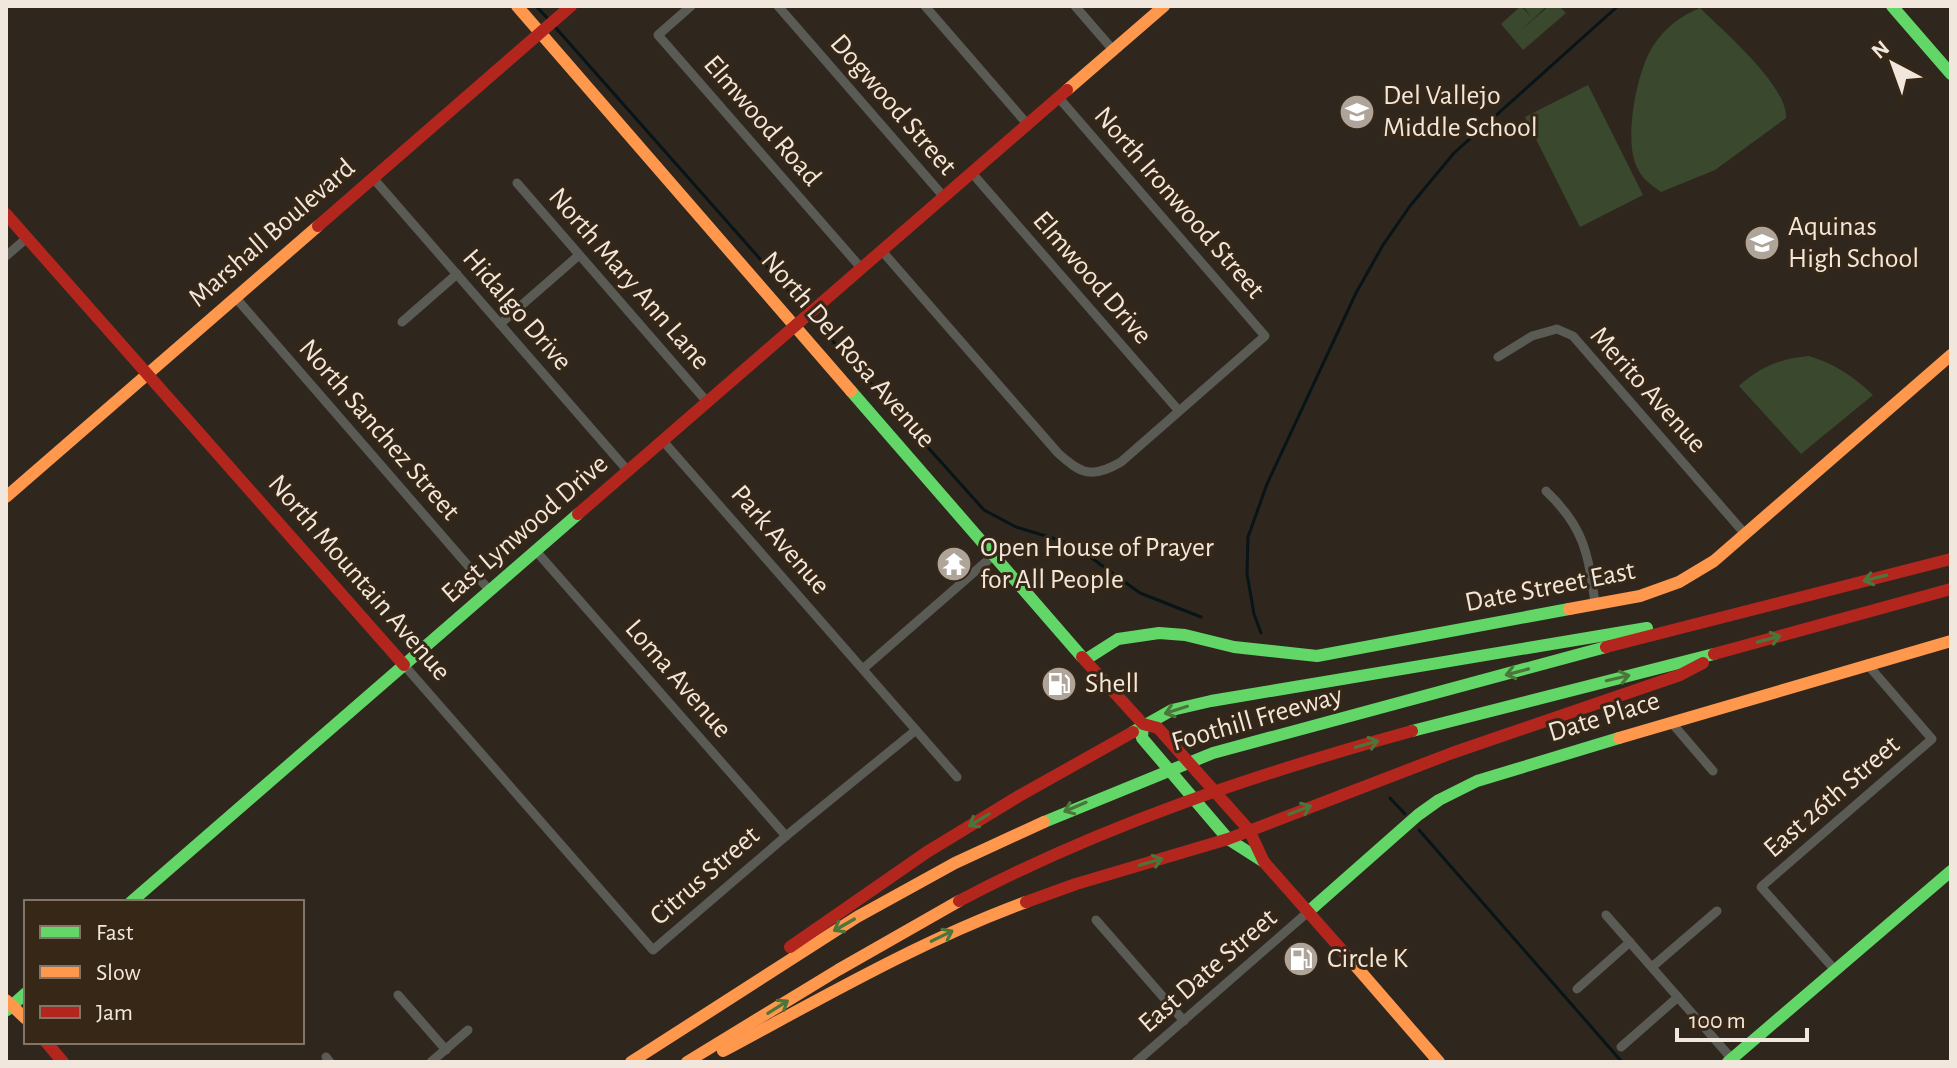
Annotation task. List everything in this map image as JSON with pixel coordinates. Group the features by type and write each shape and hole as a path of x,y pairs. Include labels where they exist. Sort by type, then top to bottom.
{"main road":[{"name":"North Del Rosa Avenue","path":"517,6 548,26 796,326 1085,660 1143,724 1158,728 1249,830 1264,862"},
{"name":"Marshall Boulevard","path":"6,497 571,6"},
{"name":"East Lynwood Drive","path":"133,900 1164,6"},
{"path":"1892,6 1951,74"},
{"name":"North Mountain Avenue","path":"6,214 404,665"},
{"name":"Date Street East","path":"1085,660 1118,639 1159,633 1185,635 1234,647 1317,656 1640,596 1679,582 1714,561 1951,355"},
{"name":"Foothill Freeway","path":"631,1062 809,945 921,880 1047,819 1147,777 1213,753 1673,629 1951,559"},
{"name":"Foothill Freeway","path":"687,1062 938,910 1085,840 1171,807 1238,783 1486,709 1724,651 1951,589"},
{"path":"676,1035 814,928 927,852 1143,724 1172,710 1643,628 1673,629"},
{"name":"Date Place","path":"1308,912 1418,815 1477,781 1951,641"},
{"path":"699,1062 963,926 1076,884 1228,839 1452,753 1680,675 1724,651"},
{"name":"North Del Rosa Avenue","path":"1143,724 1142,738 1228,839 1264,862 1439,1062"},
{"path":"1730,1060 1951,871"},
{"path":"48,1044 63,1062"}],"street":[{"name":"Elmwood Road","path":"691,6 658,35 862,269"},
{"name":"Dogwood Street","path":"778,6 944,197"},
{"path":"925,6 1028,125"},
{"path":"1075,6 1114,51"},
{"name":"North Ironwood Street","path":"1059,98 1265,336 1179,411"},
{"name":"Elmwood Drive","path":"972,173 1179,411"},
{"name":"Hidalgo Drive","path":"373,178 628,471"},
{"name":"North Mary Ann Lane","path":"517,183 708,403"},
{"path":"6,256 27,238"},
{"path":"882,251 1058,453 1081,471 1106,471 1121,462 1179,411"},
{"path":"500,324 579,255"},
{"path":"402,322 457,274"},
{"name":"North Sanchez Street","path":"235,297 490,591"},
{"name":"Merito Avenue","path":"1498,357 1532,336 1557,329 1573,336 1745,534"},
{"name":"Park Avenue","path":"663,441 957,777"},
{"path":"1546,491 1569,514 1583,538 1595,603"},
{"name":"Loma Avenue","path":"536,551 786,836"},
{"path":"864,668 995,554"},
{"name":"East 26th Street","path":"1835,970 1761,887 1932,739 1867,664"},
{"name":"North Mountain Avenue","path":"404,665 653,950"},
{"path":"1671,722 1713,771"},
{"name":"Citrus Street","path":"653,950 916,730"},
{"path":"1652,967 1717,911"},
{"name":"East Date Street","path":"1136,1062 1308,912"},
{"path":"1606,915 1730,1060"},
{"path":"1096,920 1184,1021"},
{"path":"1577,989 1630,942"},
{"path":"398,995 446,1050"},
{"path":"1621,1047 1678,997"},
{"path":"431,1062 468,1030"}],"green space":[{"path":"1521,6 1532,18 1523,6 1547,6 1520,31 1549,6 1559,6 1566,13 1523,50 1501,24"},
{"path":"1700,8 1766,75 1784,105 1786,118 1715,170 1661,192 1640,174 1633,153 1631,138 1637,87 1653,46 1674,23"},
{"path":"1588,85 1643,195 1580,227 1525,117"},
{"path":"1809,356 1843,371 1873,395 1801,454 1739,386 1771,365"}],"waterway":[{"path":"536,6 550,21"},
{"path":"1261,633 1254,614 1247,574 1248,537 1267,484 1356,293 1383,245 1410,206 1454,153 1618,6"},
{"path":"555,27 807,312"},
{"path":"812,318 984,510 1016,527 1079,549 1140,593 1201,617"},
{"path":"1390,798 1405,814"},
{"path":"1419,830 1622,1062"}],"traffic: fast":[{"path":"1892,6 1951,74"},
{"path":"851,391 1082,657"},
{"path":"133,900 578,514"},
{"path":"1085,660 1118,639 1159,633 1185,635 1234,647 1317,656 1569,609"},
{"path":"1133,732 1172,710 1211,701 1647,628"},
{"path":"1044,822 1213,753 1606,647"},
{"path":"1412,731 1714,654"},
{"path":"1143,724 1142,738 1228,839 1264,862"},
{"path":"1308,912 1439,800 1477,781 1619,738"},
{"path":"1728,1062 1951,871"},
{"path":"7,1010 24,995"}],"traffic: slow":[{"path":"517,6 851,391"},
{"path":"1067,90 1164,6"},
{"path":"6,497 318,226"},
{"path":"1569,609 1640,596 1679,582 1714,561 1951,355"},
{"path":"1619,738 1951,641"},
{"path":"631,1062 857,917 955,863 1044,822"},
{"path":"687,1062 959,901"},
{"path":"723,1051 910,952 1026,902"},
{"path":"1347,956 1439,1062"},
{"path":"6,1000 24,1017"}],"traffic: jam":[{"path":"318,226 571,6"},
{"path":"578,514 1067,90"},
{"path":"6,214 404,665"},
{"path":"1606,647 1951,559"},
{"path":"1714,654 1951,589"},
{"path":"1082,657 1143,724 1158,728 1249,830 1264,862 1347,956"},
{"path":"1026,902 1228,839 1452,753 1680,675 1703,663"},
{"path":"959,901 1124,825 1296,765 1412,731"},
{"path":"790,947 927,852 1133,732"},
{"path":"48,1044 63,1062"}],"place":[{"name":"Del Vallejo Middle School","path":"1357,112"},
{"name":"Aquinas High School","path":"1762,243"},
{"name":"Open House of Prayer for All People","path":"954,564"},
{"name":"Shell","path":"1059,684"},
{"name":"Circle K","path":"1301,959"}]}
